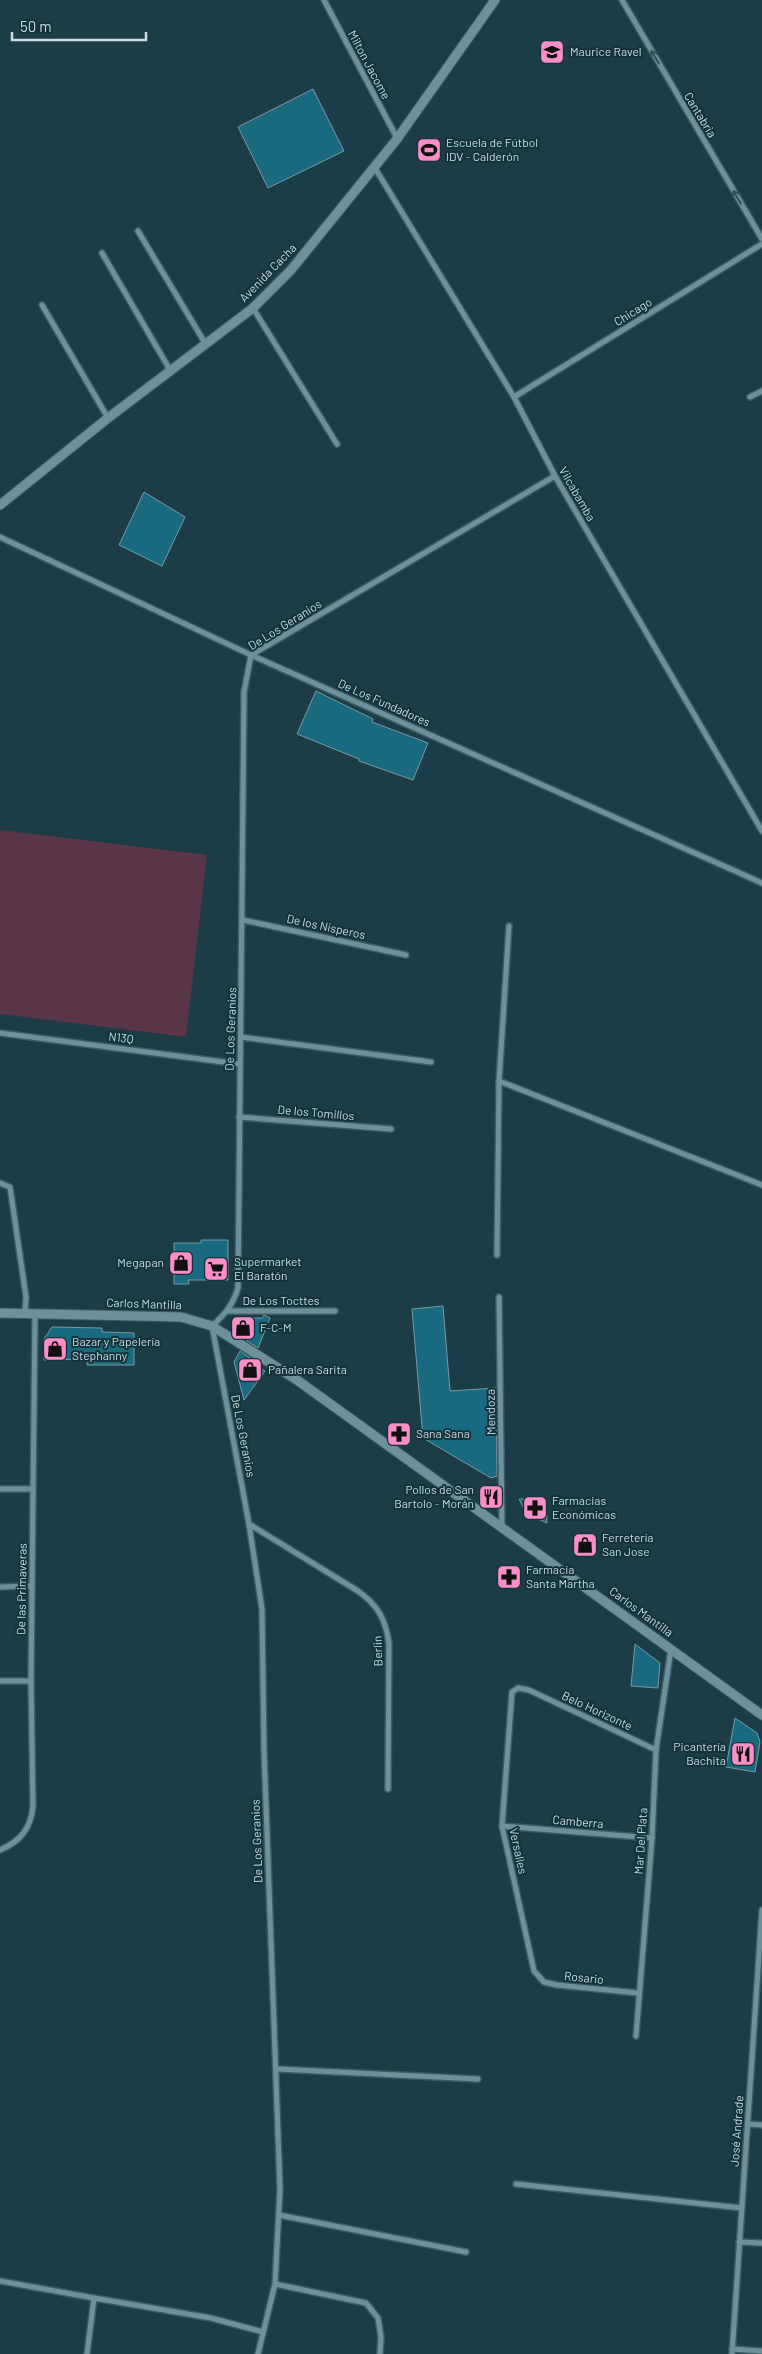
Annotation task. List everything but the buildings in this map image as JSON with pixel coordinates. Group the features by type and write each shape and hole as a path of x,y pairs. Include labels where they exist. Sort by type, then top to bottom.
{"street":[{"name":"Milton Jacome","path":"324,0 397,139"},
{"name":"Avenida Cacha","path":"0,505 108,418 253,308 292,270 397,139 495,0"},
{"name":"Cantabria","path":"622,0 762,239"},
{"name":"Vilcabamba","path":"375,168 514,397 555,476 762,832"},
{"path":"138,231 205,343"},
{"name":"Chicago","path":"514,397 762,244"},
{"path":"102,253 170,370"},
{"path":"42,305 108,418"},
{"path":"253,308 337,444"},
{"path":"750,397 762,391"},
{"name":"De Los Geranios","path":"258,2354 275,2284 279,2215 277,2068 264,1750 262,1609 249,1524 212,1326 228,1311 234,1301 238,1288 244,692 251,655 555,476"},
{"name":"De Los Fundadores","path":"0,537 251,655 762,883"},
{"name":"De los Nisperos","path":"243,920 406,955"},
{"path":"497,1255 499,1081 509,926"},
{"name":"N13Q","path":"0,1033 239,1064"},
{"path":"242,1037 431,1062"},
{"path":"499,1081 762,1185"},
{"name":"De los Tomillos","path":"239,1117 391,1129"},
{"path":"0,1183 10,1187 26,1297 25,1313"},
{"name":"Mendoza","path":"500,1297 502,1527"},
{"name":"De Los Tocttes","path":"228,1311 335,1311"},
{"name":"Carlos Mantilla","path":"0,1313 181,1317 212,1326 296,1380 762,1715"},
{"name":"De las Primaveras","path":"0,1850 22,1837 28,1829 32,1818 31,1681 35,1314"},
{"path":"0,1489 34,1489"},
{"name":"Berlin","path":"249,1524 358,1591 371,1600 381,1613 387,1628 389,1644 388,1788"},
{"path":"0,1587 32,1586"},
{"name":"Mar Del Plata","path":"636,2036 652,1838 656,1750 671,1649"},
{"path":"0,1681 31,1681"},
{"name":"Versalles","path":"529,1690 518,1688 512,1692 502,1826 534,1971"},
{"name":"Belo Horizonte","path":"529,1690 656,1750"},
{"name":"Camberra","path":"502,1826 652,1838"},
{"name":"José Andrade","path":"732,2352 762,1910"},
{"name":"Rosario","path":"534,1971 544,1982 557,1985 638,1994"},
{"path":"755,2017 762,2018"},
{"path":"277,2068 478,2079"},
{"path":"748,2124 762,2125"},
{"path":"516,2184 742,2208"},
{"path":"279,2215 466,2252"},
{"path":"739,2242 762,2243"},
{"path":"0,2281 211,2318 263,2332"},
{"path":"275,2284 366,2303 378,2318 381,2337 380,2354"},
{"path":"87,2354 94,2298"},
{"path":"732,2352 762,2351"}],"shaded area":[{"path":"0,830 207,855 186,1037 0,1014"}],"place":[{"name":"Maurice Ravel","path":"552,52"},
{"name":"Escuela de Fútbol IDV - Calderón","path":"429,150"},
{"name":"Megapan","path":"181,1263"},
{"name":"Supermarket El Baratón","path":"216,1269"},
{"name":"F-C-M","path":"243,1328"},
{"name":"Bazar y Papelería Stephanny","path":"55,1349"},
{"name":"Pañalera Sarita","path":"250,1370"},
{"name":"Sana Sana","path":"399,1434"},
{"name":"Pollos de San Bartolo - Morán","path":"491,1497"},
{"name":"Farmacias Económicas","path":"535,1508"},
{"name":"Ferretería San Jose","path":"585,1545"},
{"name":"Farmacia Santa Martha","path":"509,1577"},
{"name":"Picantería Bachita","path":"743,1754"}]}
